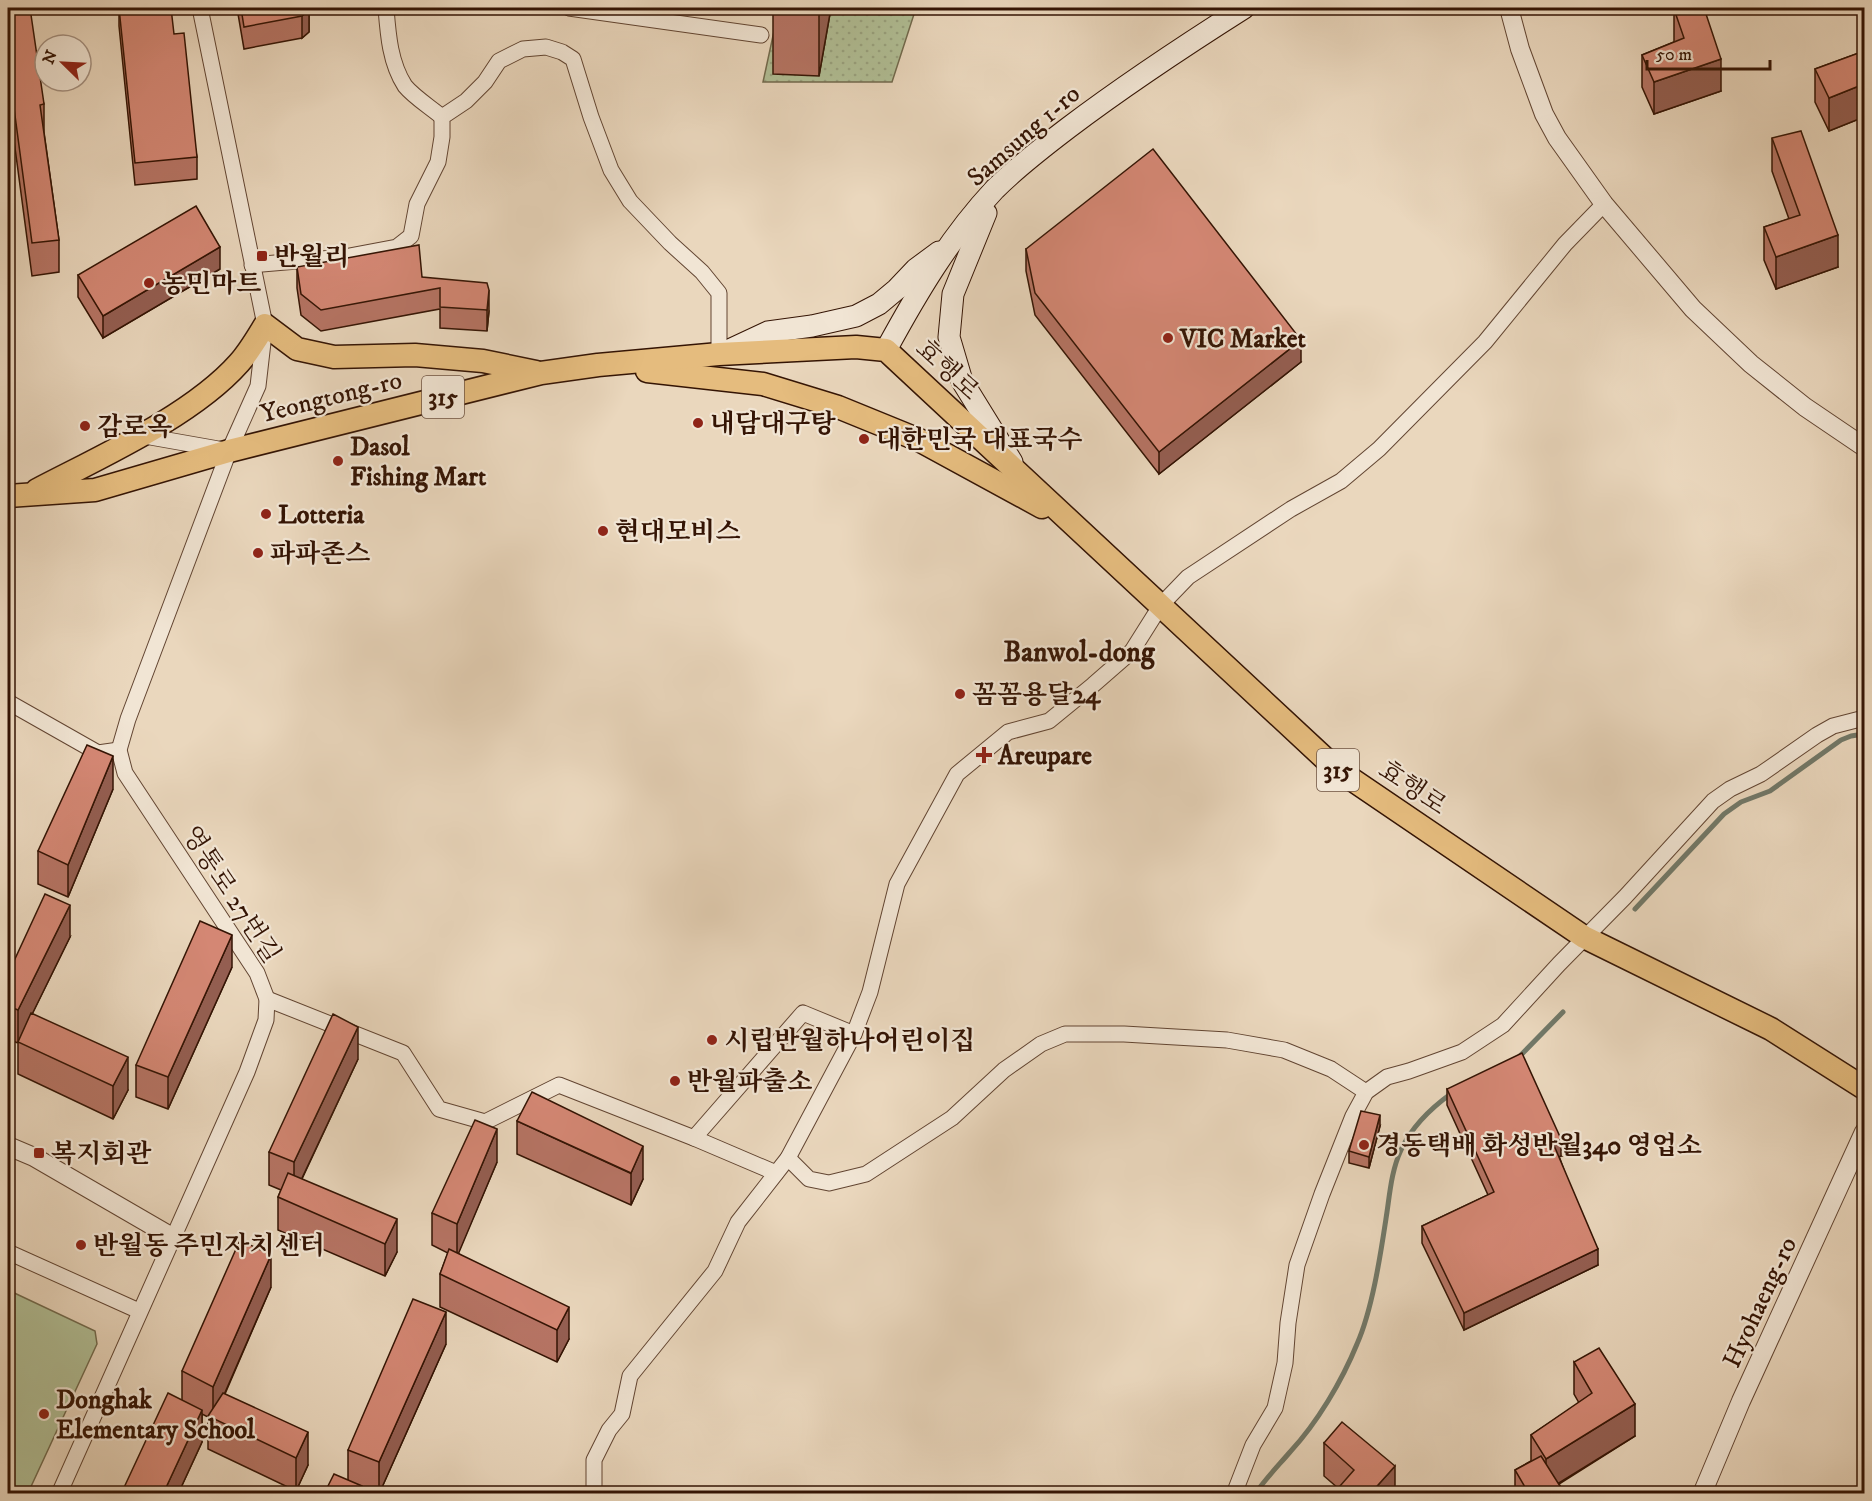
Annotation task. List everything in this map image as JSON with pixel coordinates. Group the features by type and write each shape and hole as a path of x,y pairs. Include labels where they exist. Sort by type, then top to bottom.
{"main road":[{"name":"Samsung 1-ro","path":"886,350 915,297 950,245 996,189 1041,149 1099,104 1244,8"},
{"path":"996,189 967,255 954,294 949,337 962,381 1021,475"},
{"path":"719,354 768,332 812,326 856,316 879,304 897,290 916,269 950,245"},
{"path":"17,496 140,435 207,394 240,363 265,325 297,349 334,357 414,355 483,361 541,373"},
{"name":"Yeongtong-ro","path":"17,496 95,490 230,451 541,373 598,365 719,354 856,346 886,350"},
{"name":"효행로","path":"886,350 1335,768 1584,938 1771,1029 1864,1088"},
{"name":"315","path":"598,365 763,384 838,407 918,440 1074,524"}],"street":[{"path":"98,753 119,750 128,719 230,451 258,386 265,325 200,8"},
{"path":"386,8 394,65 406,87 442,117"},
{"path":"569,8 761,35"},
{"path":"1509,8 1520,49 1544,114 1557,138 1604,204 1693,309 1751,364 1805,407 1864,447"},
{"path":"442,117 466,102 485,82 499,61 523,49 546,47 562,52 573,59 611,170 630,201 670,243 702,272 719,293 719,354"},
{"path":"252,265 344,257 397,247 411,236 417,204 438,162 442,117"},
{"path":"594,1494 594,1460 609,1430 622,1414 630,1376 715,1271 738,1222 788,1158 854,1034 870,992 897,884 957,774 1008,732 1049,721 1093,685 1132,651 1161,605 1196,571 1291,509 1341,481 1379,449 1485,342 1565,244 1604,204"},
{"path":"140,435 230,451"},
{"path":"8,702 98,753 125,773"},
{"path":"1234,1494 1253,1445 1275,1408 1285,1363 1288,1323 1297,1265 1326,1182 1353,1116 1366,1092 1386,1077 1448,1058 1496,1030 1524,1004 1542,982 1625,897 1713,801 1730,789 1761,774 1816,735 1833,726 1864,718"},
{"name":"영통로 27번길","path":"59,1494 247,1072 266,1020 267,999 257,973 125,773 119,750"},
{"path":"267,999 403,1053 439,1109 485,1122 559,1085 777,1173"},
{"path":"694,1138 803,1013 854,1034"},
{"path":"788,1158 808,1179 829,1183 866,1174 952,1118 1004,1070 1041,1044 1065,1034 1124,1034 1227,1040 1284,1050 1331,1069 1366,1092"},
{"name":"Hyohaeng-ro","path":"1702,1494 1741,1401 1864,1132"},
{"path":"8,1146 34,1157 172,1237"},
{"path":"8,1252 139,1311"}],"green space":[{"path":"779,8 916,8 892,82 763,82"},
{"name":"Donghak Elementary School","path":"8,1290 95,1331 97,1344 28,1493 8,1493"}],"building":[{"path":"8,8 30,8 34,33 33,93 42,93 44,104 40,105 59,240 32,243 8,63"},
{"path":"119,8 171,8 174,34 184,33 197,157 135,163"},
{"path":"241,8 309,8 309,10 302,16 244,27"},
{"path":"774,8 820,8 819,13 773,11"},
{"path":"1704,8 1721,59 1654,82 1642,55 1684,38 1674,9"},
{"path":"1864,51 1864,84 1829,98 1815,69"},
{"path":"1801,131 1838,235 1776,257 1764,227 1800,215 1772,138"},
{"name":"VIC Market","path":"1153,149 1301,340 1159,452 1035,293 1026,249"},
{"path":"196,206 220,247 103,316 78,275"},
{"path":"419,245 422,277 487,283 489,290 487,310 440,307 440,288 321,310 301,294 297,267"},
{"path":"87,745 113,756 68,865 38,851"},
{"path":"45,894 70,905 18,1010 8,1006 8,974"},
{"path":"200,921 232,935 168,1077 136,1065"},
{"path":"31,1013 128,1057 113,1086 18,1042"},
{"path":"333,1014 358,1027 294,1162 269,1152"},
{"path":"1522,1053 1561,1139 1553,1143 1598,1249 1464,1313 1422,1226 1494,1192 1447,1089"},
{"path":"532,1092 643,1146 631,1173 517,1121"},
{"name":"경동택배 화성반월340 영업소","path":"1361,1111 1380,1115 1369,1157 1349,1151"},
{"path":"475,1120 497,1129 457,1224 432,1213"},
{"path":"288,1173 397,1219 385,1244 278,1197"},
{"path":"240,1240 271,1255 213,1387 182,1371"},
{"path":"449,1249 569,1307 557,1330 440,1274"},
{"path":"413,1299 446,1312 379,1462 348,1450"},
{"path":"1599,1348 1635,1404 1546,1459 1531,1435 1592,1393 1574,1362"},
{"path":"168,1393 202,1410 163,1494 121,1494"},
{"path":"223,1393 308,1432 296,1458 208,1416"},
{"path":"1342,1422 1395,1466 1370,1494 1333,1494 1354,1470 1324,1443"},
{"path":"1541,1456 1565,1494 1529,1494 1515,1470"},
{"path":"334,1474 362,1486 359,1494 324,1494"}],"waterway":[{"path":"1635,909 1724,814 1741,802 1770,791 1841,740 1864,734"},
{"path":"1518,1058 1563,1012"},
{"path":"1255,1494 1310,1428 1328,1401 1351,1358 1363,1330 1372,1297 1398,1157 1416,1125 1452,1093"}],"place":[{"name":"반월리","path":"262,256"},
{"name":"농민마트","path":"149,283"},
{"name":"VIC Market","path":"1168,338"},
{"name":"내담대구탕","path":"698,423"},
{"name":"감로옥","path":"85,426"},
{"name":"대한민국 대표국수","path":"864,439"},
{"name":"Dasol Fishing Mart","path":"338,461"},
{"name":"Lotteria","path":"266,514"},
{"name":"현대모비스","path":"603,531"},
{"name":"파파존스","path":"258,553"},
{"name":"꼼꼼용달24","path":"960,694"},
{"name":"Areupare","path":"984,755"},
{"name":"시립반월하나어린이집","path":"712,1040"},
{"name":"반월파출소","path":"675,1081"},
{"name":"경동택배 화성반월340 영업소","path":"1364,1145"},
{"name":"복지회관","path":"39,1153"},
{"name":"반월동 주민자치센터","path":"81,1245"},
{"name":"Donghak Elementary School","path":"44,1414"}],"district":[{"name":"Banwol-dong","path":"1079,651"}]}
